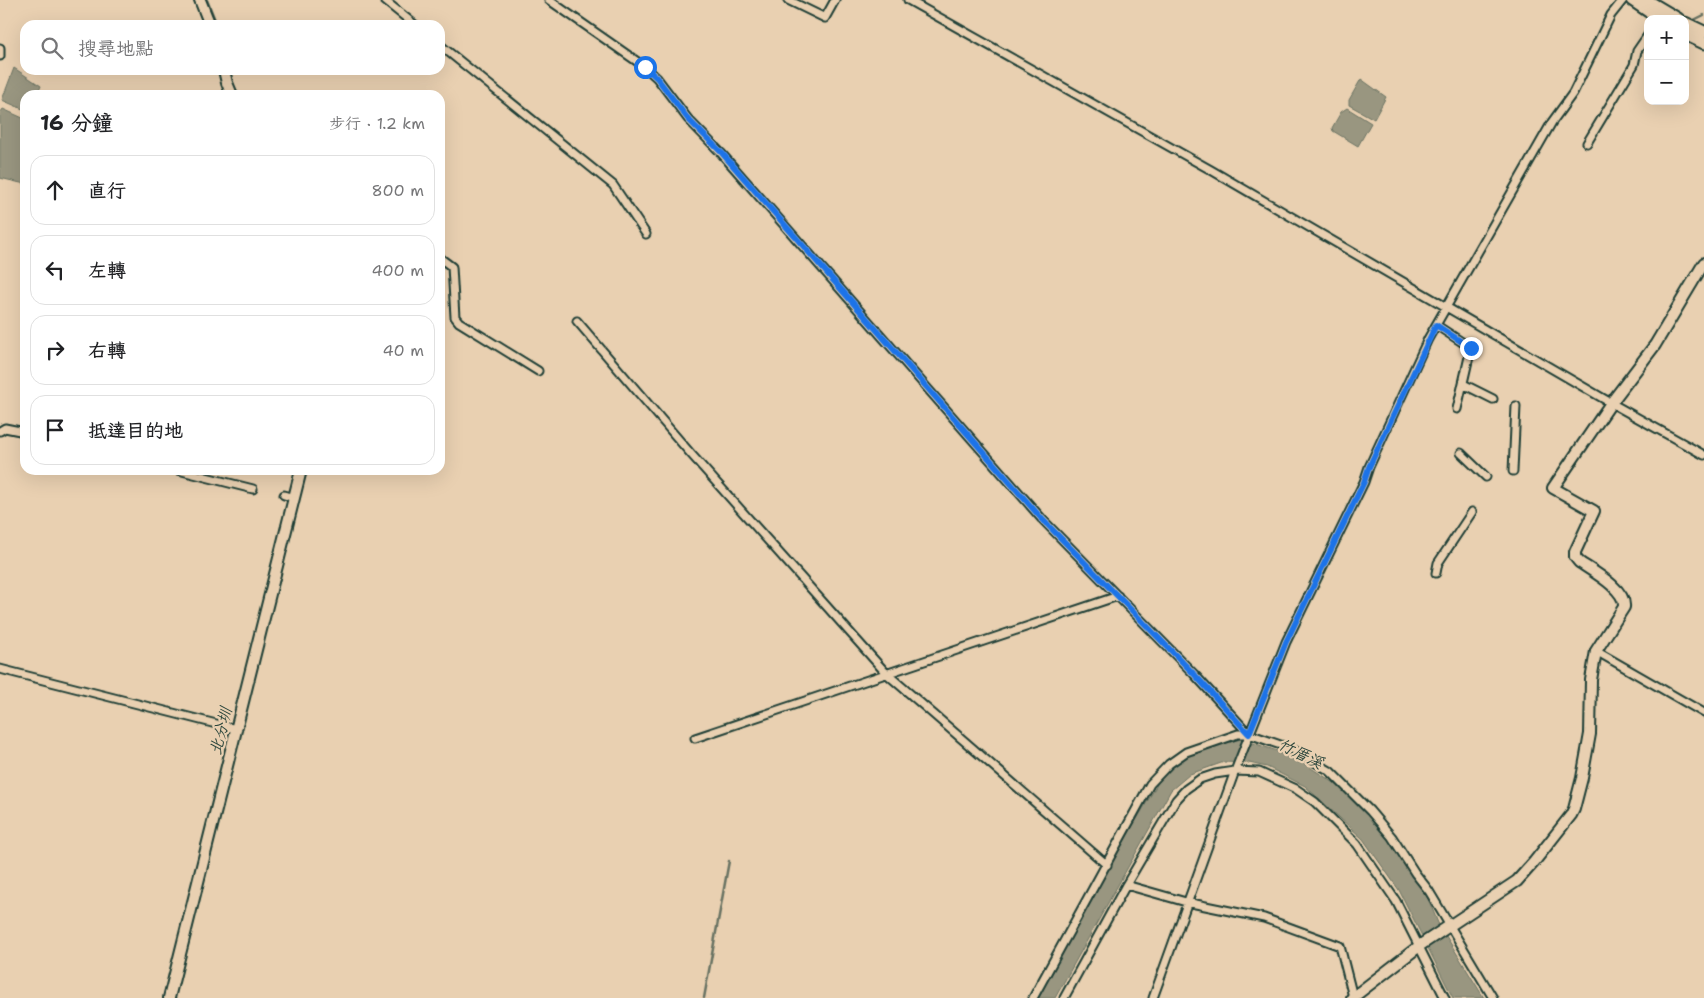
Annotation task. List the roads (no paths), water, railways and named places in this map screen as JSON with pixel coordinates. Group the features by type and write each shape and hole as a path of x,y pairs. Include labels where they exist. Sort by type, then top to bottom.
{"main road":[{"path":"1632,0 1654,15"},
{"path":"1646,0 1671,15"},
{"path":"1689,25 1704,32"},
{"path":"1689,36 1704,42"}],"street":[{"path":"200,0 208,20"},
{"path":"384,0 409,20"},
{"path":"549,0 645,67 657,78 688,119 722,153 1042,519 1194,674 1249,734"},
{"path":"788,0 825,18 835,0"},
{"path":"908,0 1211,170 1611,403 1704,454"},
{"path":"1153,998 1171,951 1186,902 1249,734 1286,642 1364,482 1369,467 1446,306 1552,122 1573,93 1610,15 1624,0"},
{"path":"1586,143 1634,65 1637,51 1644,41"},
{"path":"0,48 0,56"},
{"path":"445,50 613,185 646,234"},
{"path":"225,75 230,90"},
{"path":"445,262 452,267 455,317 459,322 538,371"},
{"path":"1126,885 1186,902 1264,918 1340,946 1353,998 1420,946 1516,881 1534,862 1574,809 1590,734 1591,680 1596,651 1624,607 1625,600 1620,593 1579,562 1576,557 1575,552 1594,511 1553,488 1611,403 1655,345 1704,263"},
{"path":"577,321 691,454 886,673 1107,865"},
{"path":"1436,325 1471,348 1457,409"},
{"path":"1463,384 1492,399"},
{"path":"1513,471 1516,406"},
{"path":"0,431 5,428 20,431"},
{"path":"1461,453 1486,477"},
{"path":"198,475 253,489"},
{"path":"169,998 289,496 299,475"},
{"path":"1436,573 1438,562 1472,512"},
{"path":"694,738 1118,596"},
{"path":"1596,651 1704,713"},
{"path":"0,668 232,728"},
{"path":"1033,998 1150,784 1169,764 1186,752 1238,734 1249,734 1292,749 1330,771 1370,811 1392,838 1429,891 1493,998"},
{"path":"1064,998 1126,885 1180,794 1208,776 1236,771 1258,772 1296,789 1315,802 1357,844 1396,900 1445,998"}],"waterway":[{"path":"207,0 215,20"},
{"path":"1689,19 1692,21 1704,15"},
{"path":"704,998 729,861"}],"water label":[{"name":"北分圳","path":"220,731"},
{"name":"竹厝溪","path":"1301,753"}]}
